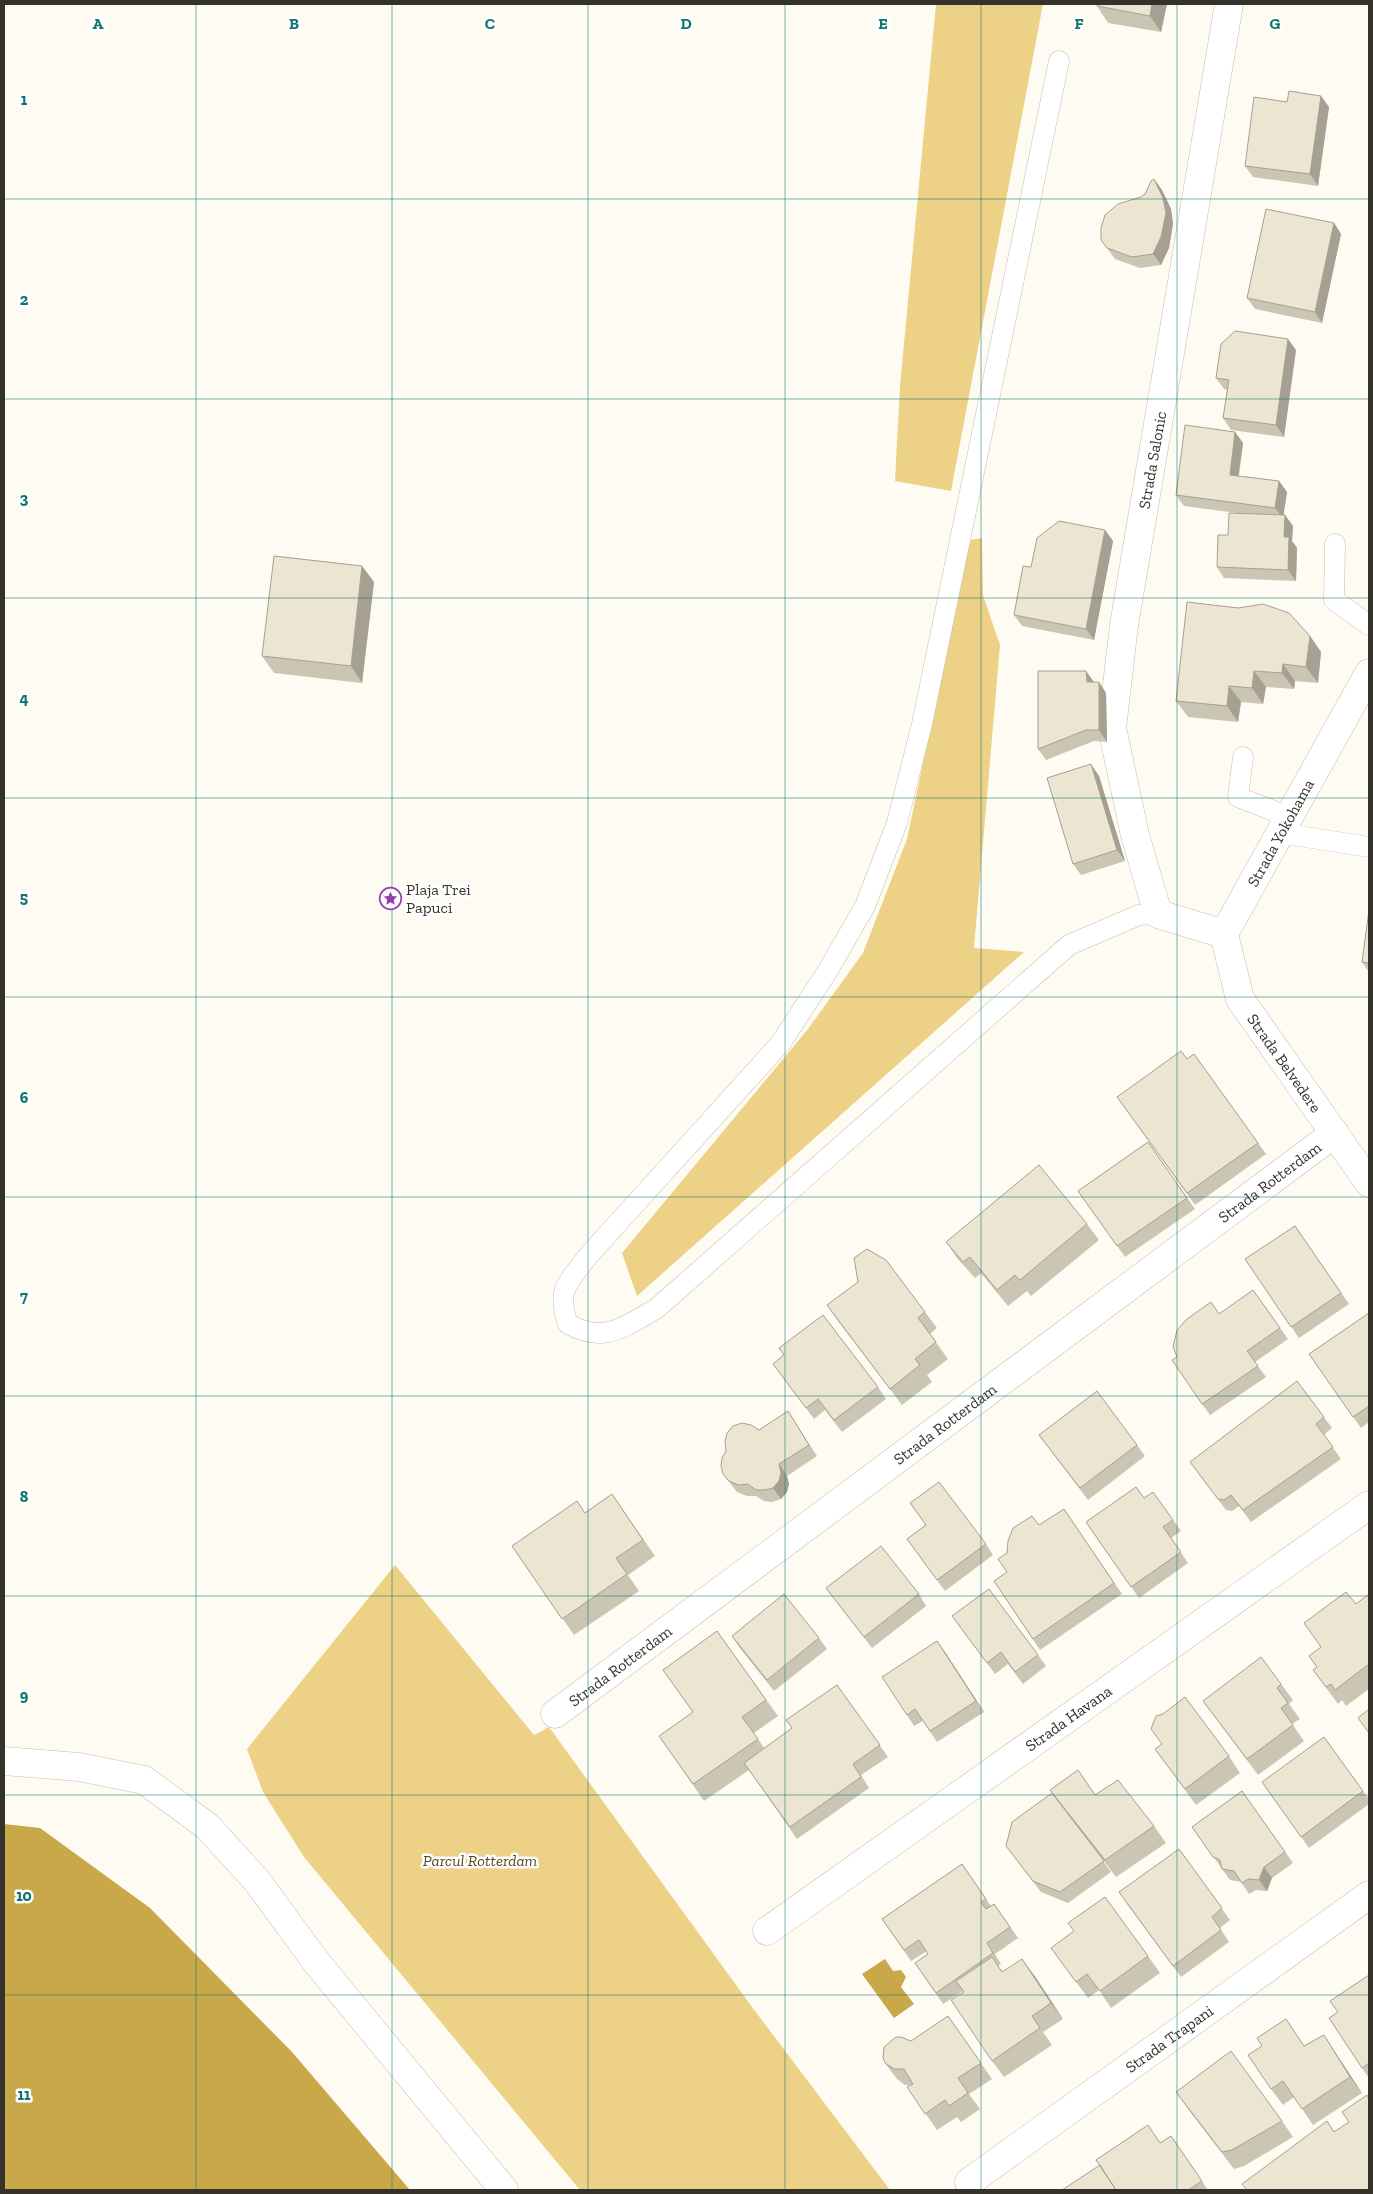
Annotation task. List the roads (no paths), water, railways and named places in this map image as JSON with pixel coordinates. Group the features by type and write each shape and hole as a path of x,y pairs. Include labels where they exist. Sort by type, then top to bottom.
{"street":[{"name":"Strada Salonic","path":"1158,914 1135,835 1112,728 1124,625 1229,4"},
{"name":"Strada Yokohama","path":"1224,934 1369,673"},
{"path":"1158,914 1224,934"},
{"name":"Strada Belvedere","path":"1224,934 1240,999 1369,1183"},
{"name":"Strada Rotterdam","path":"555,1714 1335,1133"},
{"name":"Strada Havana","path":"767,1930 1369,1505"},
{"path":"4,1762 79,1768 144,1780 207,1826 257,1881 317,1963 504,2190"},
{"name":"Strada Trapani","path":"969,2182 1369,1895"}],"lane":[{"path":"1060,60 922,724 897,823 865,906 827,972 780,1044 588,1256 564,1289 563,1310 568,1324 583,1332 604,1334 624,1327 656,1309 1070,945 1139,915 1158,914"},
{"path":"1335,544 1334,600 1369,625"},
{"path":"1243,756 1238,796 1284,825 1369,847"}],"place":[{"name":"Plaja Trei Papuci","path":"390,898"}],"park label":[{"name":"Parcul Rotterdam","path":"480,1860"}]}
